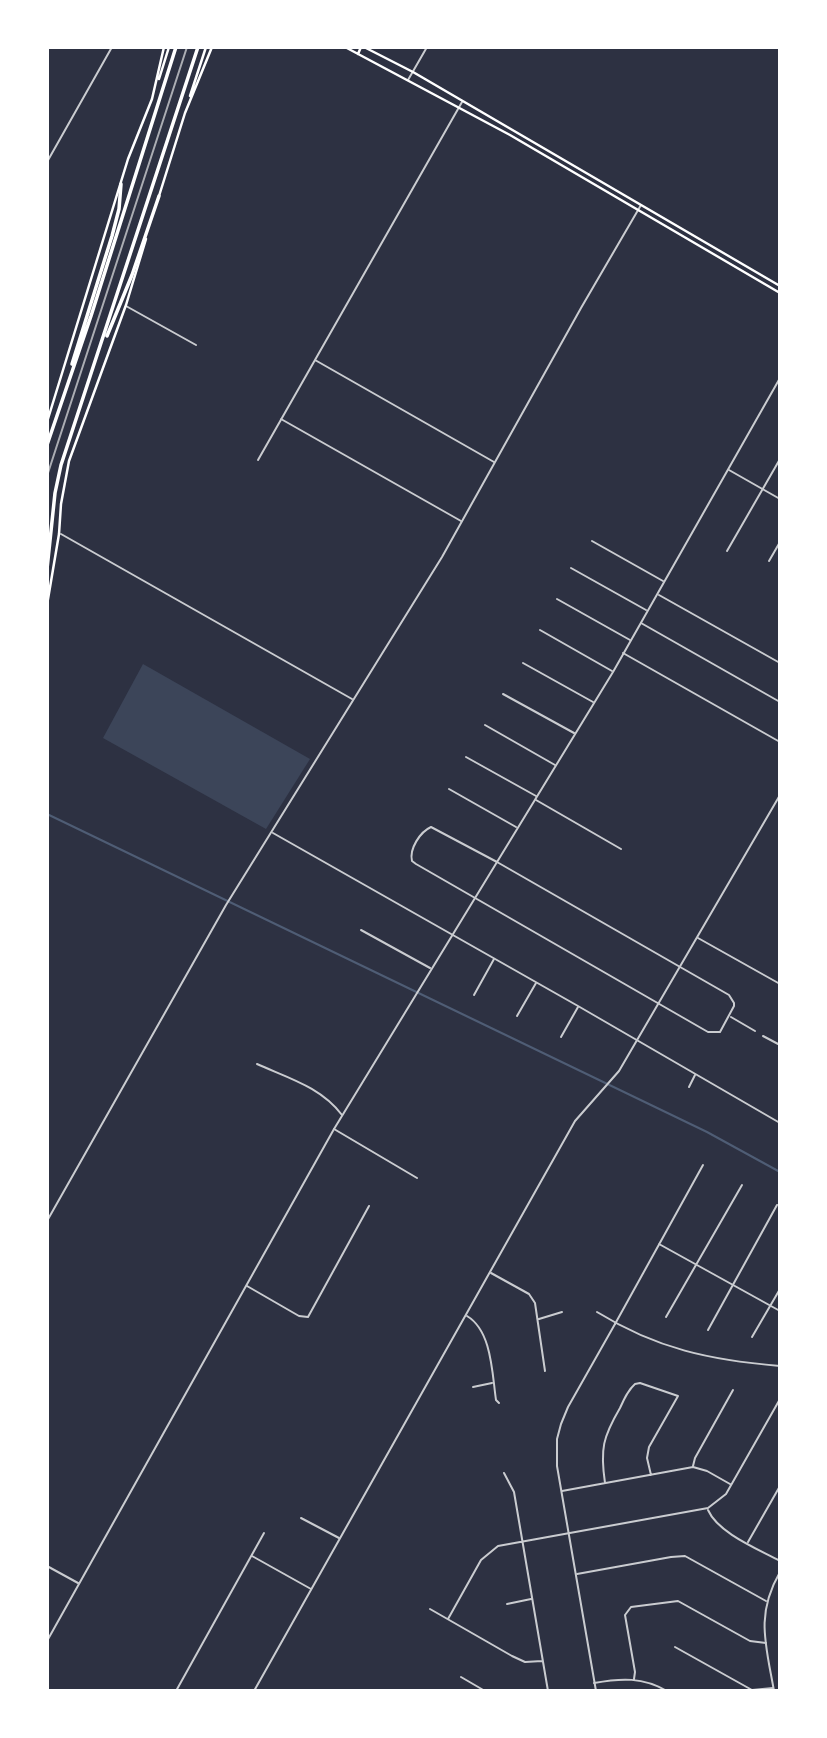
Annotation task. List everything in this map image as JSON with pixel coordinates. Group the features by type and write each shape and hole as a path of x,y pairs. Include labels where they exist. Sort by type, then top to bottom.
{"highway":[{"path":"60,403 95,304 176,47"},
{"path":"47,569 57,480 198,47"},
{"path":"47,445 112,236 119,209 121,184"},
{"path":"101,347 115,321 159,196"}],"main road":[{"path":"47,422 167,47"},
{"path":"47,605 69,461 125,305 206,47"},
{"path":"185,113 212,47"},
{"path":"345,47 584,178 780,293"},
{"path":"358,54 363,47 413,72 780,286"},
{"path":"480,120 483,113"},
{"path":"529,147 532,142"},
{"path":"584,178 586,173"},
{"path":"724,261 727,255"}],"street":[{"path":"47,162 112,47"},
{"path":"408,80 427,47"},
{"path":"258,460 463,101"},
{"path":"47,1221 231,896 436,567 641,204"},
{"path":"125,305 196,345"},
{"path":"315,360 494,462"},
{"path":"47,1641 334,1129 613,672 780,378"},
{"path":"281,419 462,522"},
{"path":"727,551 780,459"},
{"path":"728,470 780,499"},
{"path":"58,534 352,699"},
{"path":"592,541 664,582"},
{"path":"769,561 780,542"},
{"path":"572,568 647,611"},
{"path":"657,594 780,663"},
{"path":"557,599 631,640"},
{"path":"640,623 780,702"},
{"path":"540,630 613,672"},
{"path":"623,653 780,742"},
{"path":"523,663 594,703"},
{"path":"503,694 575,734"},
{"path":"485,725 556,766"},
{"path":"466,757 621,849"},
{"path":"449,789 517,828"},
{"path":"254,1691 578,1116 611,1082 638,1040 780,795"},
{"path":"431,827 497,862 732,998 734,1003 730,1017 720,1032 708,1032 475,898 412,861 411,853 423,833 431,827"},
{"path":"272,832 780,1123"},
{"path":"361,930 431,968"},
{"path":"698,938 780,984"},
{"path":"474,995 494,958"},
{"path":"517,1016 537,982"},
{"path":"561,1037 578,1006"},
{"path":"730,1017 755,1031"},
{"path":"763,1035 780,1045"},
{"path":"257,1065 300,1082 319,1093 335,1106 342,1116"},
{"path":"688,1087 696,1074"},
{"path":"334,1129 417,1178"},
{"path":"596,1691 557,1466 561,1424 703,1166"},
{"path":"666,1317 742,1185"},
{"path":"708,1330 777,1205"},
{"path":"246,1286 299,1316 308,1317 369,1206"},
{"path":"659,1244 780,1311"},
{"path":"490,1272 531,1296 538,1319 545,1371"},
{"path":"752,1337 780,1289"},
{"path":"538,1319 562,1312"},
{"path":"597,1312 615,1324 685,1353 780,1366"},
{"path":"466,1315 483,1333 496,1400 499,1403"},
{"path":"473,1387 493,1383"},
{"path":"605,1483 602,1463 606,1432 631,1387 640,1383 678,1396 649,1447 647,1458 651,1475"},
{"path":"693,1467 695,1458 733,1390"},
{"path":"448,1619 481,1560 498,1546 708,1508 719,1501 780,1399"},
{"path":"562,1491 693,1467 707,1471 731,1485"},
{"path":"505,1473 512,1486 548,1691"},
{"path":"748,1542 780,1486"},
{"path":"708,1508 716,1523 780,1561"},
{"path":"301,1518 339,1538"},
{"path":"176,1691 264,1533"},
{"path":"251,1556 311,1588"},
{"path":"575,1574 685,1556 766,1601"},
{"path":"47,1566 79,1584"},
{"path":"676,1647 752,1690 774,1689 764,1622 766,1601 780,1572"},
{"path":"507,1604 533,1599"},
{"path":"634,1679 625,1615 631,1607 678,1601 750,1641 766,1643"},
{"path":"430,1609 525,1662 543,1661"},
{"path":"461,1677 485,1691"},
{"path":"594,1683 634,1679 650,1682 667,1691"}],"shaded area":[{"path":"143,664 310,759 266,829 103,738"}],"waterway":[{"path":"47,814 707,1132 780,1172"}],"railway":[{"path":"47,476 187,47"}]}
